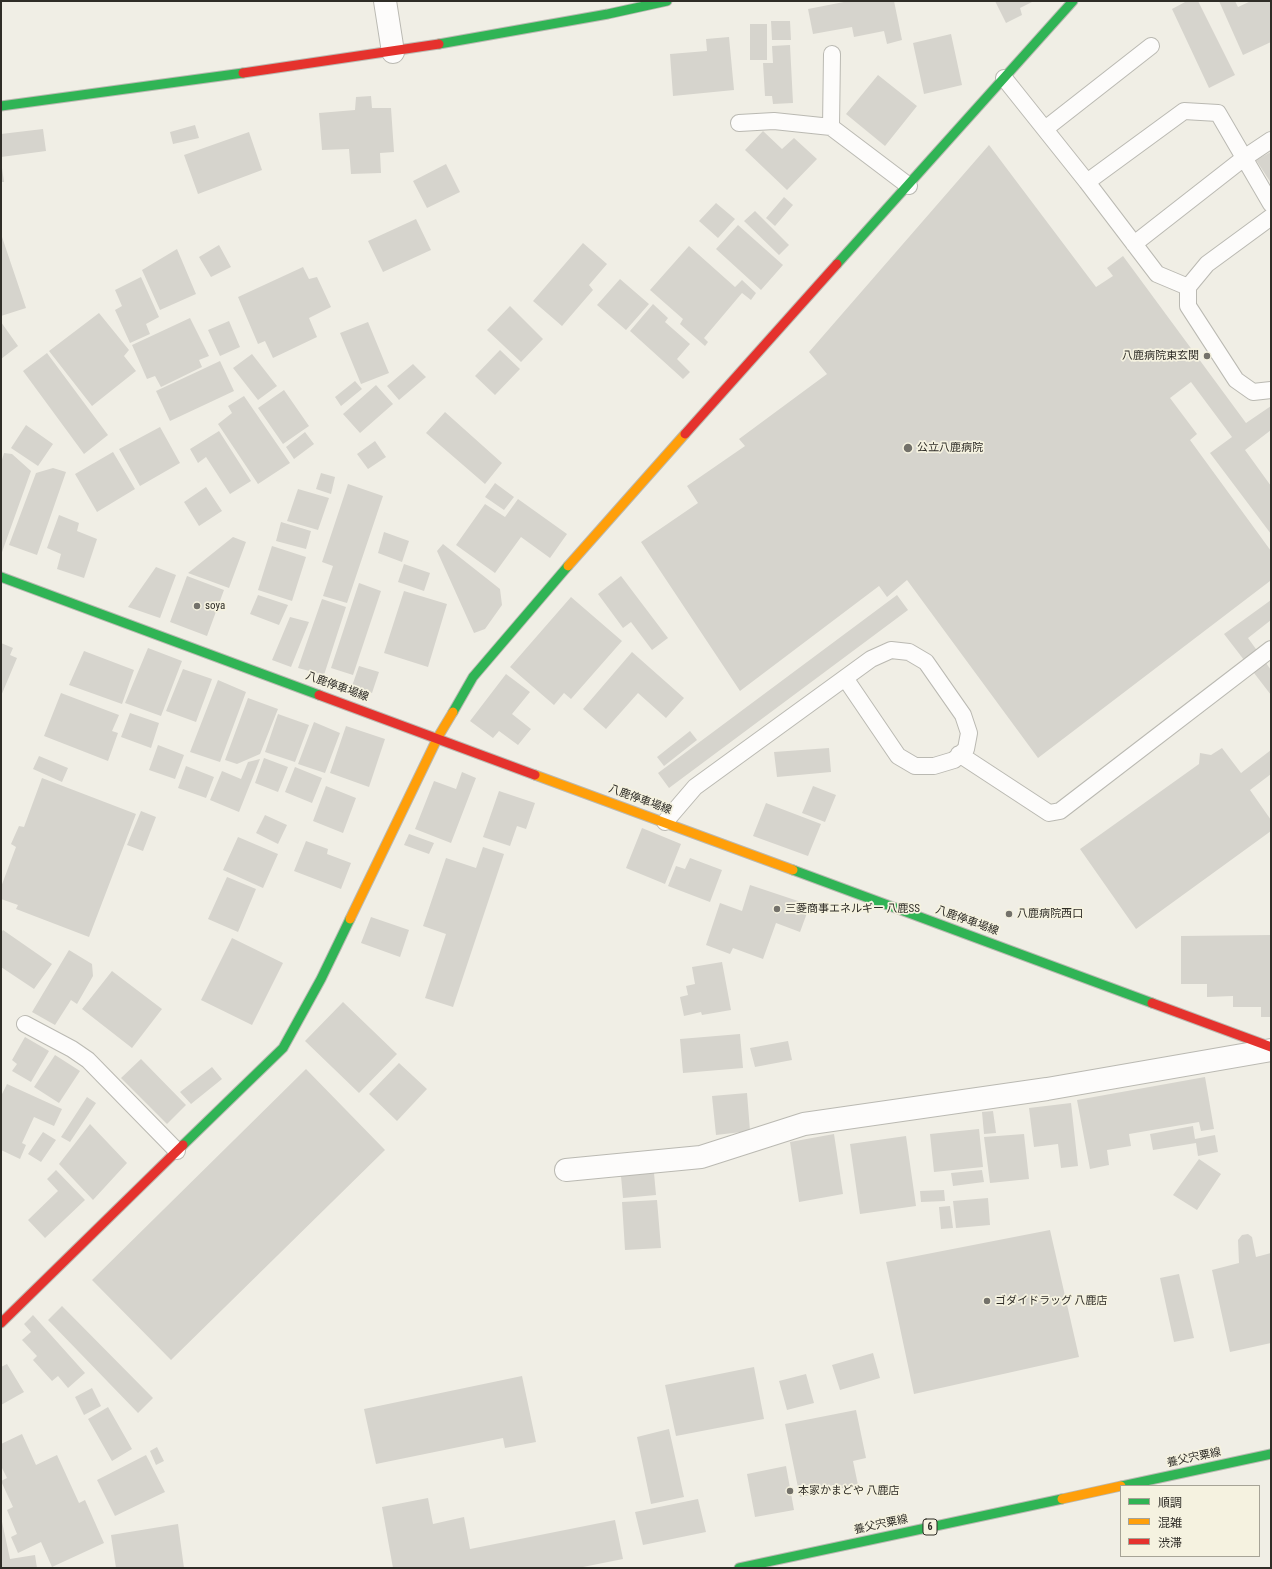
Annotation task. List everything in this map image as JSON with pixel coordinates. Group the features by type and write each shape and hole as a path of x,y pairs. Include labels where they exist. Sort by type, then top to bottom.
{"street":[{"path":"385,1 393,52"},
{"path":"1,106 393,52 608,14 667,1"},
{"path":"1,1323 283,1048 320,979 438,738 472,677 601,527 909,186 1073,1"},
{"name":"八鹿停車場線","path":"1,577 1271,1047"},
{"path":"566,1170 701,1157 804,1124 1048,1089 1271,1050"},
{"name":"養父宍粟線","path":"1127,1485 1271,1454"},
{"name":"養父宍粟線","path":"739,1568 1120,1486"}],"lane":[{"path":"1044,128 1151,46"},
{"path":"831,127 832,54"},
{"path":"1004,78 1087,182 1157,274 1188,287"},
{"path":"1087,182 1184,111 1218,113 1271,204"},
{"path":"739,123 774,121 831,127 909,186"},
{"path":"1134,244 1244,158 1271,140"},
{"path":"1271,217 1207,264 1188,287 1188,306 1236,380 1253,392 1271,390"},
{"path":"665,822 695,787 871,659 891,650 909,652 926,662 963,715 969,733 966,749 954,760 934,766 915,766 898,756 845,678"},
{"path":"959,754 1049,813 1060,811 1271,650"},
{"path":"25,1024 72,1049 88,1060 177,1151"}],"building":[{"path":"849,1 894,1 902,40 887,44 884,31 854,37 852,27 813,34 808,9"},
{"path":"995,1 1034,1 1020,8 1022,15 1006,23"},
{"path":"1187,1 1198,1 1235,75 1209,88 1172,9"},
{"path":"1219,1 1235,1 1238,7 1251,1 1271,1 1271,42 1243,55"},
{"path":"771,21 790,21 791,40 772,40"},
{"path":"750,24 767,24 767,60 750,60"},
{"path":"951,34 962,85 924,94 913,43"},
{"path":"729,37 734,90 673,96 670,54 707,51 706,39"},
{"path":"790,45 793,103 773,104 772,96 765,96 763,63 773,63 772,46"},
{"path":"878,75 917,106 885,146 846,114"},
{"path":"371,96 372,108 391,108 394,152 380,153 381,173 351,174 349,149 322,150 319,113 355,110 356,97"},
{"path":"195,125 199,138 173,144 170,132"},
{"path":"43,129 46,151 1,157 1,134"},
{"path":"763,131 782,149 794,138 817,159 787,190 745,150"},
{"path":"249,132 262,170 198,194 184,155"},
{"path":"989,145 1096,287 1113,276 1107,268 1123,256 1246,423 1271,406 1271,430 1245,450 1271,486 1271,534 1210,453 1232,437 1191,382 1170,398 1197,434 1190,440 1271,551 1271,583 1270,581 1038,758 907,580 887,597 879,586 740,691 641,542 698,503 687,486 745,446 739,439 827,374 809,352"},
{"path":"1271,152 1271,183 1256,160"},
{"path":"1,161 4,182 1,182"},
{"path":"446,164 460,192 427,208 413,181"},
{"path":"784,197 793,205 775,226 766,218"},
{"path":"716,203 735,219 718,238 699,221"},
{"path":"755,211 789,245 779,255 744,221"},
{"path":"416,219 431,250 383,272 368,241"},
{"path":"738,225 783,265 761,290 716,249"},
{"path":"1,234 26,308 1,316"},
{"path":"583,243 607,264 589,285 593,290 562,326 533,301"},
{"path":"219,245 231,267 211,277 199,257"},
{"path":"689,246 735,287 742,280 756,293 751,300 742,293 704,338 708,342 705,346 680,324 683,319 650,290"},
{"path":"177,249 196,294 160,310 142,270"},
{"path":"303,267 309,279 317,277 331,307 309,318 317,337 273,358 265,341 258,344 238,297"},
{"path":"141,277 159,317 146,324 150,334 130,343 115,310 122,306 115,290"},
{"path":"620,279 649,304 626,330 597,305"},
{"path":"653,304 668,318 665,322 690,344 677,359 690,372 683,379 630,331"},
{"path":"510,306 543,339 521,362 487,330"},
{"path":"99,313 129,350 124,356 136,371 92,406 49,351"},
{"path":"190,318 209,356 199,360 202,367 161,387 155,376 147,379 132,345"},
{"path":"229,321 240,347 220,356 208,330"},
{"path":"1,322 18,346 1,359"},
{"path":"368,322 389,373 361,384 340,333"},
{"path":"500,350 520,369 495,395 475,376"},
{"path":"47,353 108,435 84,454 23,371"},
{"path":"252,354 277,386 258,400 233,368"},
{"path":"220,361 234,391 170,421 156,391"},
{"path":"413,364 426,377 399,400 387,386"},
{"path":"355,381 362,389 341,406 335,397"},
{"path":"376,385 393,404 360,433 343,414"},
{"path":"284,390 309,426 283,444 258,408"},
{"path":"244,396 290,463 258,484 218,424 232,413 228,406"},
{"path":"445,412 502,463 485,484 426,433"},
{"path":"26,425 53,444 38,466 11,448"},
{"path":"160,427 180,463 140,486 119,449"},
{"path":"219,431 251,481 230,494 206,457 198,463 190,449"},
{"path":"305,432 314,444 294,459 286,447"},
{"path":"375,441 386,457 368,469 357,454"},
{"path":"113,452 135,489 97,512 75,474"},
{"path":"4,453 12,454 31,471 1,555 1,463"},
{"path":"53,468 66,472 37,555 9,545 36,473"},
{"path":"321,473 335,477 331,494 316,489"},
{"path":"495,483 514,497 504,510 485,497"},
{"path":"348,484 383,496 347,603 323,596 333,566 322,562"},
{"path":"206,487 222,511 199,526 184,502"},
{"path":"298,489 329,498 318,530 287,521"},
{"path":"518,499 567,534 550,558 521,537 495,573 456,545 485,504 505,517"},
{"path":"59,515 79,523 77,531 97,539 84,578 57,569 61,554 47,548"},
{"path":"281,522 311,531 306,549 276,541"},
{"path":"384,532 409,541 402,562 378,553"},
{"path":"233,537 246,542 229,588 188,573"},
{"path":"443,544 500,589 502,605 485,629 474,633 437,551"},
{"path":"272,546 306,557 292,601 258,590"},
{"path":"404,564 430,573 424,591 398,582"},
{"path":"156,567 176,575 160,618 128,607"},
{"name":"soya","path":"187,576 224,590 207,636 170,622"},
{"path":"621,576 668,638 652,650 631,622 623,628 598,594"},
{"path":"359,583 381,591 353,675 331,668"},
{"path":"404,591 447,604 428,667 384,653"},
{"path":"258,595 288,605 279,625 250,614"},
{"path":"897,595 908,610 669,788 658,773"},
{"path":"571,597 622,641 571,699 564,693 554,705 510,667"},
{"path":"322,599 346,607 324,675 298,668"},
{"path":"1271,600 1271,620 1248,638 1271,670 1271,695 1224,634"},
{"path":"290,617 309,622 291,667 272,660"},
{"path":"1,643 13,648 10,655 17,658 1,696"},
{"path":"148,648 182,661 161,716 125,703"},
{"path":"84,651 134,670 122,704 69,685"},
{"path":"632,652 684,698 666,718 638,693 606,729 583,709"},
{"path":"359,666 379,672 372,693 352,686"},
{"path":"183,669 212,679 196,722 166,711"},
{"path":"506,674 530,692 512,714 531,729 518,745 499,731 493,738 470,721"},
{"path":"218,680 246,692 220,762 190,752"},
{"path":"61,693 119,715 112,731 118,733 108,761 44,736"},
{"path":"248,698 278,709 260,754 237,764 225,760"},
{"path":"130,713 159,723 151,748 121,737"},
{"path":"278,714 309,725 295,762 265,752"},
{"path":"314,722 340,733 325,773 298,764"},
{"path":"346,726 385,739 369,787 330,773"},
{"path":"690,731 697,740 664,766 657,757"},
{"path":"158,745 184,755 175,779 149,770"},
{"path":"829,748 831,772 777,777 774,752"},
{"path":"1222,748 1241,773 1271,750 1271,774 1250,790 1271,820 1271,831 1136,929 1080,849 1199,764 1200,753 1211,755"},
{"path":"39,756 68,768 62,782 33,769"},
{"path":"264,758 288,767 278,792 255,783"},
{"path":"260,759 239,812 210,800 222,771 241,779 248,762"},
{"path":"186,766 214,777 206,798 178,788"},
{"path":"295,767 322,778 312,803 285,792"},
{"path":"462,772 476,778 451,843 415,829 434,781 456,789"},
{"path":"42,778 136,814 89,937 16,909 18,905 1,899 1,887 16,847 11,844 19,826 24,827"},
{"path":"326,786 356,798 343,833 313,821"},
{"path":"813,786 836,795 825,822 802,813"},
{"path":"499,791 535,803 526,829 517,826 510,846 483,837"},
{"path":"766,803 821,824 808,856 753,836"},
{"path":"141,811 156,817 143,851 127,845"},
{"path":"265,815 287,825 278,844 256,833"},
{"path":"642,828 681,844 665,884 626,868"},
{"path":"409,834 434,843 429,854 404,845"},
{"path":"238,837 278,854 263,888 223,870"},
{"path":"306,841 328,849 327,854 351,863 341,889 294,871"},
{"path":"483,847 504,854 453,1007 425,998 446,934 423,926 446,858 476,868"},
{"path":"690,858 722,870 710,902 668,886 676,866 685,869"},
{"path":"227,877 256,889 238,932 208,919"},
{"path":"750,885 810,905 800,932 776,923 763,959 733,948 730,954 706,945 720,903 742,911"},
{"path":"371,917 409,930 400,957 361,943"},
{"path":"3,930 52,964 34,989 1,967 1,933"},
{"path":"1271,935 1271,1017 1261,1017 1261,1007 1233,1007 1233,996 1207,997 1207,984 1181,984 1181,936"},
{"path":"232,938 283,963 252,1025 201,1000"},
{"path":"69,950 92,964 93,976 77,1004 71,1000 55,1025 32,1012"},
{"path":"722,962 731,1010 702,1015 701,1012 684,1016 680,997 688,995 686,986 695,984 692,967"},
{"path":"112,971 162,1009 132,1048 82,1009"},
{"path":"343,1002 397,1054 359,1093 305,1041"},
{"path":"740,1034 743,1068 683,1073 680,1039"},
{"path":"25,1037 49,1051 31,1082 12,1071 17,1064 12,1060"},
{"path":"788,1041 792,1060 755,1067 750,1048"},
{"path":"55,1055 80,1071 59,1103 34,1087"},
{"path":"141,1059 186,1105 167,1124 121,1078"},
{"path":"399,1063 427,1089 397,1121 369,1094"},
{"path":"212,1067 222,1079 191,1104 180,1092"},
{"path":"306,1069 385,1150 171,1360 92,1280"},
{"path":"1205,1077 1214,1129 1201,1131 1199,1122 1129,1134 1131,1146 1107,1150 1109,1165 1090,1169 1077,1100"},
{"path":"7,1084 62,1109 54,1126 34,1117 22,1143 26,1145 20,1159 1,1150 1,1096"},
{"path":"747,1093 750,1131 716,1135 712,1096"},
{"path":"87,1097 96,1103 70,1142 61,1137"},
{"path":"1071,1103 1078,1166 1061,1168 1058,1144 1034,1147 1029,1108"},
{"path":"993,1111 996,1133 984,1134 982,1112"},
{"path":"90,1124 127,1163 93,1200 59,1164"},
{"path":"1193,1126 1195,1139 1215,1135 1218,1152 1198,1156 1196,1143 1153,1150 1150,1134"},
{"path":"979,1129 983,1167 934,1172 930,1134"},
{"path":"43,1132 56,1140 41,1162 28,1154"},
{"path":"834,1134 843,1194 799,1202 790,1142"},
{"path":"1024,1134 1029,1179 990,1183 984,1137"},
{"path":"906,1136 916,1206 860,1214 850,1144"},
{"path":"1199,1159 1221,1174 1197,1210 1173,1195"},
{"path":"56,1170 85,1200 45,1238 28,1220 58,1191 47,1179"},
{"path":"982,1170 984,1182 953,1186 951,1173"},
{"path":"654,1173 656,1195 623,1198 621,1176"},
{"path":"944,1190 945,1201 921,1202 920,1191"},
{"path":"988,1198 990,1225 956,1228 953,1201"},
{"path":"657,1200 661,1248 625,1250 622,1202"},
{"path":"950,1206 953,1228 941,1229 939,1207"},
{"path":"1050,1230 1079,1357 914,1394 886,1262"},
{"path":"1248,1234 1252,1237 1256,1257 1271,1253 1271,1343 1230,1352 1212,1270 1239,1263 1238,1240 1242,1235"},
{"path":"1179,1274 1194,1338 1174,1342 1160,1278"},
{"path":"62,1306 153,1398 138,1413 48,1320"},
{"path":"33,1315 85,1373 68,1388 58,1376 52,1381 33,1360 37,1356 22,1340 31,1332 24,1324"},
{"path":"873,1353 880,1378 840,1390 832,1365"},
{"path":"7,1364 24,1392 1,1405 1,1367"},
{"path":"754,1367 764,1419 676,1436 665,1385"},
{"path":"806,1374 814,1403 787,1410 779,1381"},
{"path":"522,1376 536,1442 505,1448 503,1438 376,1464 364,1409"},
{"path":"92,1388 101,1406 84,1415 75,1397"},
{"path":"108,1407 132,1449 112,1461 88,1419"},
{"path":"856,1410 866,1458 853,1461 858,1485 800,1497 785,1424"},
{"path":"669,1429 684,1497 651,1504 637,1437"},
{"path":"22,1434 36,1465 57,1455 79,1503 85,1500 104,1543 52,1567 41,1542 18,1553 11,1537 17,1534 7,1510 13,1507 1,1481 7,1478 1,1466 1,1444"},
{"path":"157,1447 164,1461 156,1465 150,1451"},
{"path":"146,1455 165,1492 115,1516 97,1480"},
{"path":"786,1466 794,1510 755,1517 747,1474"},
{"path":"428,1498 433,1524 464,1517 470,1549 615,1520 623,1559 578,1568 393,1568 382,1507"},
{"path":"698,1499 706,1532 643,1545 635,1512"},
{"path":"1,1517 10,1559 35,1555 37,1568 1,1568"},
{"path":"178,1524 184,1568 116,1568 111,1535"}],"traffic: fast":[{"path":"439,44 608,14 667,1"},
{"path":"837,264 1073,1"},
{"path":"1,106 243,73"},
{"path":"453,712 473,677 568,566"},
{"path":"1,577 319,695"},
{"path":"793,870 1152,1003"},
{"path":"183,1145 283,1048 321,979 350,919"},
{"path":"1127,1485 1271,1454"},
{"path":"739,1568 1062,1499"}],"traffic: slow":[{"path":"568,566 685,434"},
{"path":"350,919 438,737 453,712"},
{"path":"535,775 793,870"},
{"path":"1062,1499 1120,1486"}],"traffic: jam":[{"path":"243,73 439,44"},
{"path":"685,434 837,264"},
{"path":"319,695 535,775"},
{"path":"1152,1003 1271,1047"},
{"path":"1,1323 183,1145"}],"place":[{"name":"八鹿病院東玄関","path":"1207,356"},
{"name":"公立八鹿病院","path":"908,448"},
{"name":"soya","path":"197,606"},
{"name":"三菱商事エネルギー 八鹿SS","path":"777,909"},
{"name":"八鹿病院西口","path":"1009,914"},
{"name":"ゴダイドラッグ 八鹿店","path":"987,1301"},
{"name":"本家かまどや 八鹿店","path":"790,1491"}]}
